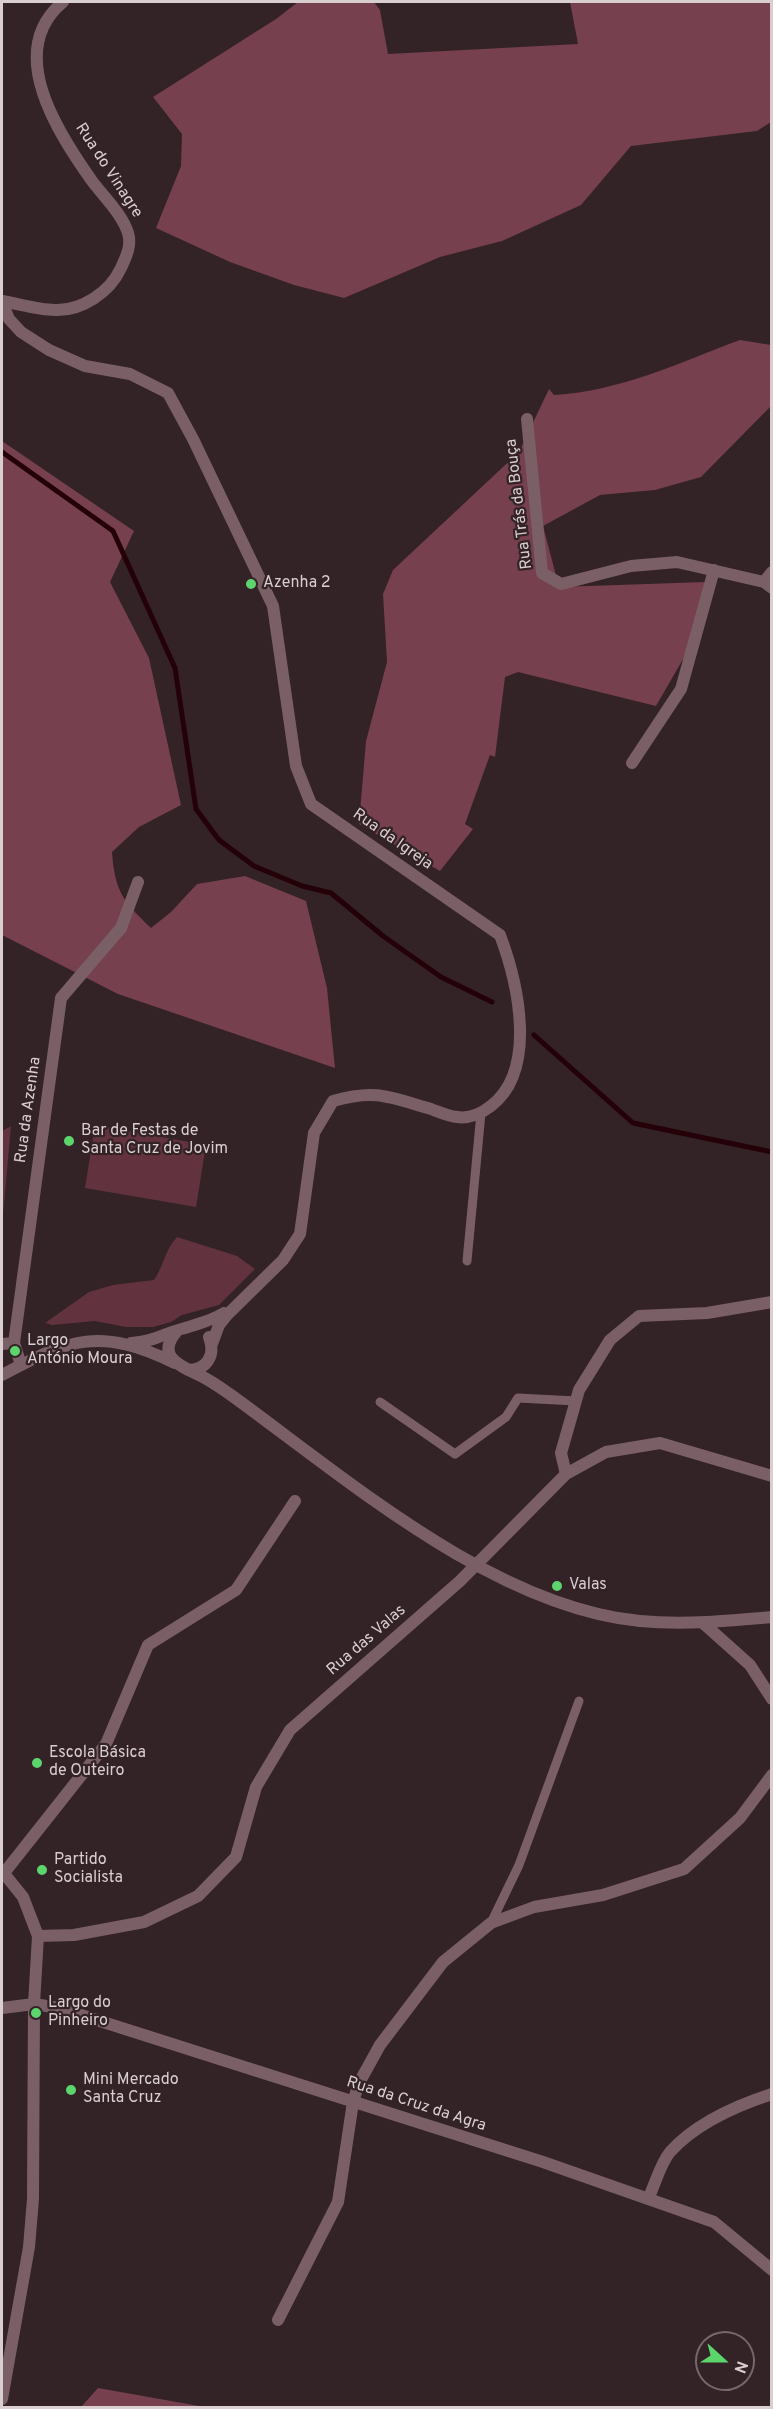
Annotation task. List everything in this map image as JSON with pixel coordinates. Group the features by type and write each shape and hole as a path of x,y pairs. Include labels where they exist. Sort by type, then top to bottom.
{"street":[{"name":"Rua do Vinagre","path":"2,301 56,310 81,305 96,298 117,276 130,244 129,235 118,215 92,180 62,130 37,75 35,59 41,31 48,17 63,2"},
{"name":"Rua da Igreja","path":"2,301 9,319 21,332 49,350 85,366 130,374 168,393 194,439 273,606 296,766 311,804 500,935 520,1011 518,1063 504,1097 482,1113"},
{"name":"Rua Trás da Bouça","path":"527,419 542,573 561,584 631,566 677,562 769,581"},
{"path":"632,763 681,689 714,570"},
{"name":"Rua da Azenha","path":"21,1365 8,1344 61,998 121,928 138,882"},
{"path":"2,1375 59,1346 73,1343 124,1344 154,1340 215,1319 237,1303 283,1260 300,1234 314,1133 333,1101 359,1094 383,1095 458,1118 482,1113"},
{"path":"566,1474 561,1454 579,1390 610,1340 639,1317 707,1313 771,1302"},
{"path":"231,1395 213,1378 210,1358 219,1325 237,1303"},
{"path":"191,1327 204,1331 212,1344"},
{"path":"175,1363 169,1350 172,1337 177,1331"},
{"path":"124,1344 175,1363 231,1395 412,1526 516,1586 568,1606 639,1621 704,1623 771,1617"},
{"path":"187,1370 201,1368 210,1358"},
{"name":"Rua das Valas","path":"39,1936 75,1935 144,1922 198,1896 236,1857 256,1787 290,1730 476,1564 566,1474 606,1452 660,1443 771,1476"},
{"path":"2,2399 29,2247 32,2209 34,2004 39,1936 23,1897 3,1872 106,1744 148,1645 236,1590 295,1501"},
{"path":"704,1623 750,1665 771,1698"},
{"path":"278,2320 338,2202 353,2102 359,2083 380,2045 443,1962 491,1923 534,1907 603,1895 684,1869 740,1818 771,1775"},
{"name":"Rua da Cruz da Agra","path":"2,2008 34,2004 70,2012 543,2162 714,2222 771,2270"},
{"path":"648,2199 669,2153 703,2123 771,2094"}],"lane":[{"path":"467,1260 482,1113"},
{"path":"380,1402 455,1454 506,1417 518,1398 576,1401"},
{"path":"491,1923 519,1865 579,1701"}],"shaded area":[{"path":"298,2 374,2 380,10 388,54 578,44 570,2 771,2 771,122 757,131 631,146 581,205 502,241 440,257 344,298 294,285 230,262 156,228 181,166 182,134 153,97 276,19"},
{"path":"740,340 771,345 771,406 701,477 655,490 600,495 543,526 559,587 705,582 690,647 656,706 518,672 505,677 495,757 490,755 465,824 473,829 440,871 359,824 366,741 387,662 383,594 393,570 519,452 549,389 554,395 603,388 649,375"},
{"path":"2,441 134,531 110,582 149,658 181,805 139,827 112,852 115,877 122,895 151,928 171,912 197,884 245,876 306,901 327,988 335,1068 118,994 2,935"},
{"path":"95,1125 206,1145 196,1207 85,1188"},
{"path":"11,1126 2,1226 2,1131"},
{"path":"177,1237 237,1256 255,1269 219,1305 182,1315 171,1322 153,1327 126,1327 95,1321 52,1325 45,1323 89,1292 113,1285 154,1280"},
{"path":"98,2388 205,2407 81,2407"}],"waterway":[{"path":"2,452 113,531 175,668 196,809 219,840 254,866 302,886 331,893 383,936 441,977 492,1002"},
{"path":"534,1035 633,1123 772,1152"}],"place":[{"name":"Azenha 2","path":"251,584"},
{"name":"Bar de Festas de Santa Cruz de Jovim","path":"69,1141"},
{"name":"Largo António Moura","path":"15,1351"},
{"name":"Valas","path":"557,1586"},
{"name":"Escola Básica de Outeiro","path":"37,1763"},
{"name":"Partido Socialista","path":"42,1870"},
{"name":"Largo do Pinheiro","path":"36,2013"},
{"name":"Mini Mercado Santa Cruz","path":"71,2090"}]}
